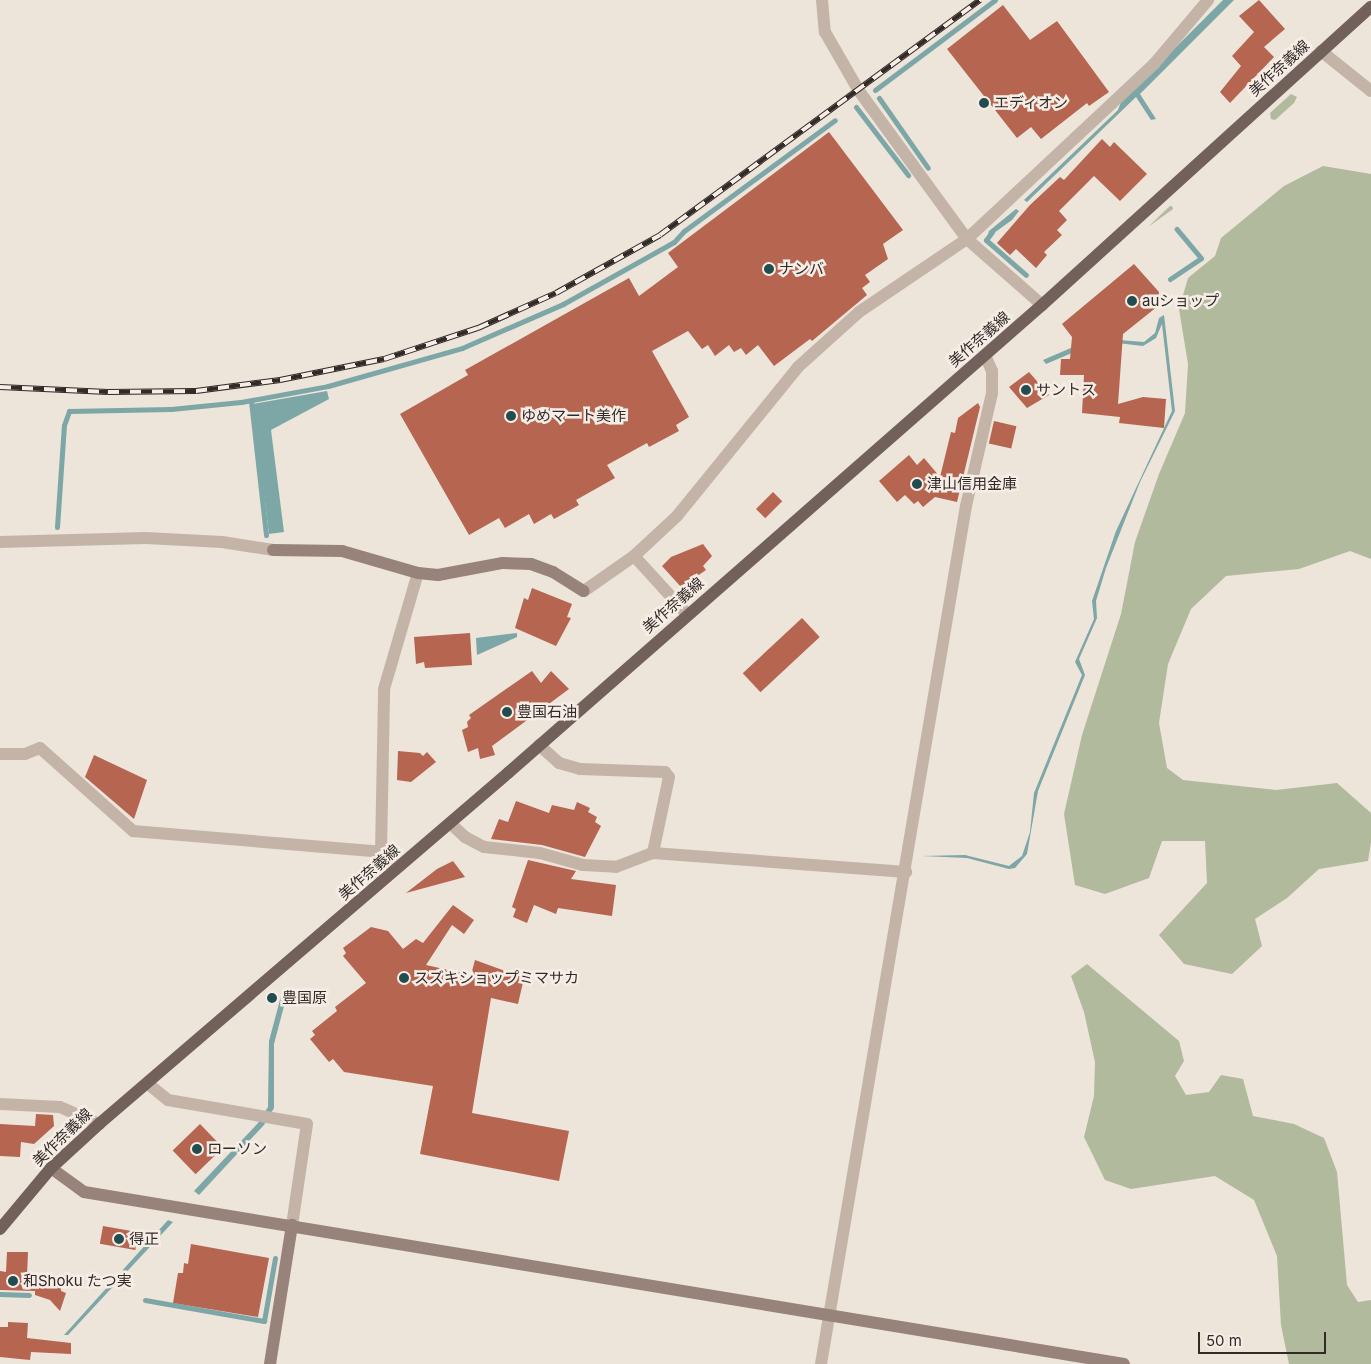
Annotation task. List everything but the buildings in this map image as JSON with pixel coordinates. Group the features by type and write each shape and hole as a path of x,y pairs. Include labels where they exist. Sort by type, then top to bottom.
{"main road":[{"name":"美作奈義線","path":"0,1229 51,1168 99,1124 450,823 1042,305 1371,8"}],"street":[{"path":"822,0 825,32 832,48 859,91 967,239 1042,305"},
{"path":"0,542 146,538 222,542 273,550 342,551 418,573 438,575 503,563 531,564 553,572 584,591 634,556 677,516 798,367 859,312 967,239 1154,64 1208,0"},
{"path":"1322,51 1371,91"},
{"path":"821,1364 906,872 966,506 992,392 992,371 985,355"},
{"path":"634,556 687,614"},
{"path":"381,852 384,689 418,573"},
{"path":"539,745 559,763 580,769 665,772 669,777 653,853"},
{"path":"0,754 25,754 40,748 134,831 381,852 398,867"},
{"path":"450,823 465,837 484,847 540,853 583,864 616,867 653,853 906,872"},
{"path":"147,1083 168,1100 307,1124 270,1364"},
{"path":"0,1104 60,1107 99,1124"},
{"path":"51,1168 84,1192 1124,1364"}],"green space":[{"path":"1291,94 1297,97 1294,103 1275,120 1271,119 1270,113"},
{"path":"1323,166 1371,174 1371,559 1350,551 1299,569 1226,576 1191,609 1168,664 1159,723 1167,768 1183,780 1276,790 1337,783 1371,813 1371,842 1368,861 1319,869 1287,898 1255,919 1262,946 1232,974 1184,964 1159,935 1207,883 1205,841 1162,841 1149,878 1105,894 1075,885 1064,814 1082,735 1121,614 1135,542 1159,474 1185,413 1188,364 1179,309 1188,278 1215,256 1221,238 1284,186"},
{"path":"1170,206 1173,209 1148,227"},
{"path":"1087,964 1179,1041 1184,1061 1175,1076 1186,1095 1209,1092 1221,1075 1243,1079 1253,1116 1294,1124 1324,1138 1337,1172 1347,1285 1358,1302 1371,1300 1371,1364 1289,1364 1281,1325 1277,1256 1254,1200 1215,1176 1131,1189 1105,1180 1084,1137 1094,1096 1095,1062 1084,1012 1071,976"}],"water":[{"path":"1223,0 1234,0 1140,94 1156,119 1151,120 1136,97 1027,202 1024,200 1118,110 1121,102"},
{"path":"1016,209 1019,211 1012,220 987,238 989,231"},
{"path":"1164,315 1175,411 1140,482 1106,568 1096,601 1097,618 1079,659 1085,675 1038,791 1027,854 1015,868 1009,869 967,858 922,856 965,855 1009,866 1022,856 1030,832 1034,793 1082,675 1075,662 1094,619 1092,601 1116,531 1172,411 1162,324 1156,338 1143,346 1100,341 1046,364 1043,360 1094,338 1144,342 1155,333 1159,318"},
{"path":"327,391 329,399 271,430 284,532 269,534 253,404"},
{"path":"517,633 517,637 477,655 476,638"},
{"path":"288,991 274,1044 274,1108 264,1125 199,1195 194,1191 258,1123 268,1107 269,1041 281,996"},
{"path":"168,1220 173,1222 68,1335 64,1335"}],"waterway":[{"path":"875,90 995,0"},
{"path":"879,98 928,168"},
{"path":"856,107 908,175"},
{"path":"57,527 64,425 69,411 171,409 241,402 328,386 462,348 563,304 674,242 684,231 835,120"},
{"path":"1170,279 1201,258 1177,229"},
{"path":"992,232 986,240 1026,275"},
{"path":"251,401 266,535"},
{"path":"145,1300 264,1321 275,1258"},
{"path":"0,1294 29,1295"}],"railway":[{"path":"0,387 108,392 196,391 280,380 384,359 478,328 556,293 660,235 980,0"}],"place":[{"name":"エディオン","path":"984,103"},
{"name":"ナンバ","path":"769,269"},
{"name":"auショップ","path":"1132,301"},
{"name":"サントス","path":"1026,390"},
{"name":"ゆめマート美作","path":"511,416"},
{"name":"津山信用金庫","path":"917,484"},
{"name":"豊国石油","path":"507,712"},
{"name":"スズキショップミマサカ","path":"404,978"},
{"name":"豊国原","path":"272,998"},
{"name":"ローソン","path":"197,1149"},
{"name":"得正","path":"119,1239"},
{"name":"和Shoku たつ実","path":"13,1281"}]}
